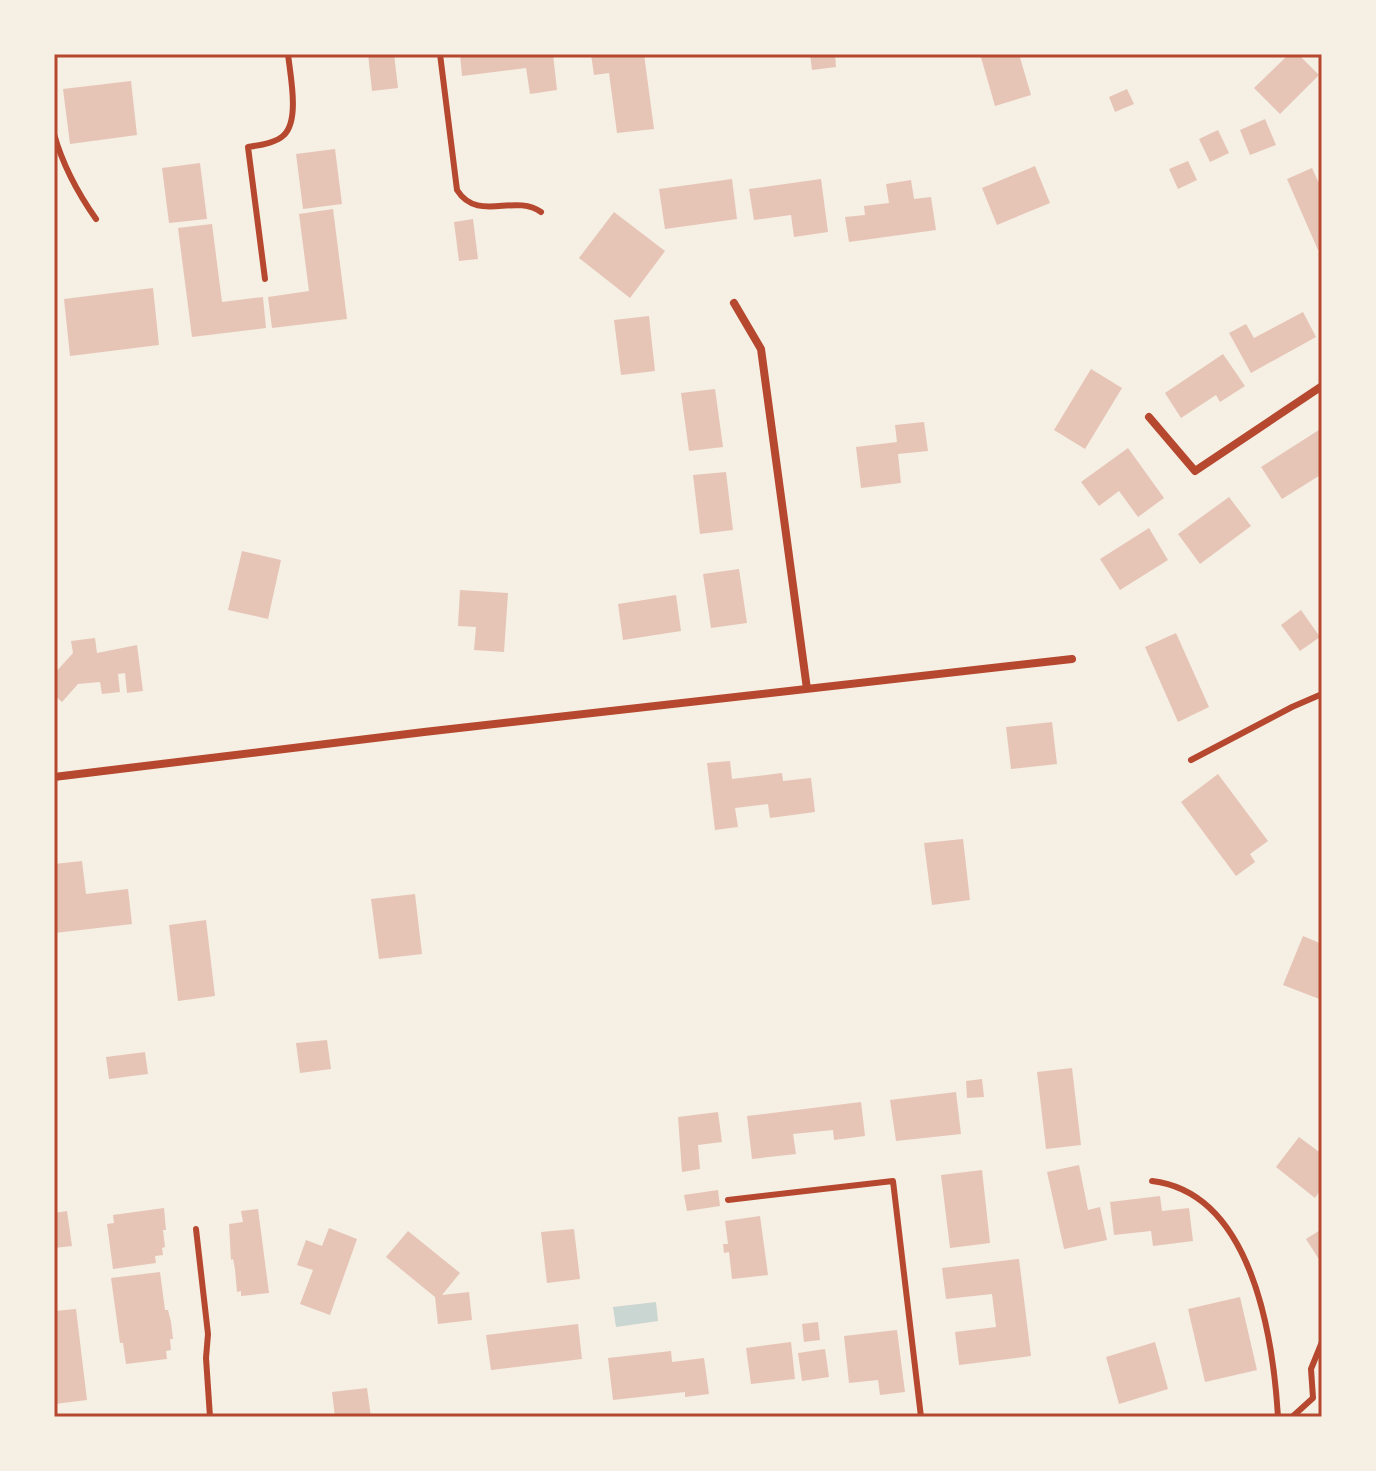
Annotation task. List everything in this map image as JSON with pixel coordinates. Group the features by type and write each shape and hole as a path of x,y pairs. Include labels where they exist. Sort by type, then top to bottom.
{"street":[{"path":"734,303 761,349 807,689"},
{"path":"1149,417 1195,471 1322,386"},
{"path":"54,777 1072,659"}],"lane":[{"path":"265,279 248,147 284,135 293,119 288,54"},
{"path":"440,54 457,190 463,200 492,207 511,205 535,208 541,212"},
{"path":"54,134 60,157 75,189 96,219"},
{"path":"1191,760 1322,694"},
{"path":"728,1200 893,1181 921,1417"},
{"path":"1152,1181 1174,1184 1197,1200 1224,1223 1242,1250 1266,1327 1278,1417"},
{"path":"196,1229 208,1334 206,1358 210,1417"},
{"path":"1292,1417 1313,1398 1311,1369 1322,1342"}],"shaded area":[{"path":"656,1302 658,1321 616,1327 613,1307"}],"building":[{"path":"368,54 394,54 398,88 372,91"},
{"path":"460,54 553,54 557,90 530,94 526,68 462,76"},
{"path":"591,54 644,54 654,129 617,133 609,73 594,75"},
{"path":"810,54 835,54 836,67 812,70"},
{"path":"980,54 1019,54 1031,95 995,106"},
{"path":"1289,54 1298,54 1319,75 1280,114 1254,88"},
{"path":"131,81 137,135 70,144 63,89"},
{"path":"1127,89 1134,104 1115,112 1109,97"},
{"path":"1265,119 1276,145 1250,155 1240,130"},
{"path":"1218,130 1229,153 1210,162 1199,139"},
{"path":"335,149 342,204 303,209 296,154"},
{"path":"1188,161 1197,180 1178,189 1169,169"},
{"path":"200,163 207,219 169,223 162,168"},
{"path":"1035,166 1050,203 997,225 982,188"},
{"path":"1312,168 1322,190 1322,248 1318,250 1287,179"},
{"path":"732,179 737,219 665,229 659,189"},
{"path":"821,179 828,232 794,237 791,215 754,220 749,189"},
{"path":"911,180 914,199 931,197 936,230 849,242 845,217 865,215 864,206 889,203 886,184"},
{"path":"333,209 347,319 272,328 268,297 309,291 299,214"},
{"path":"614,212 665,251 630,298 579,258"},
{"path":"473,219 478,259 459,261 454,222"},
{"path":"212,224 222,302 263,297 266,328 192,337 178,228"},
{"path":"153,288 159,345 70,356 64,299"},
{"path":"1303,312 1316,337 1251,373 1229,333 1246,324 1254,338"},
{"path":"649,316 655,371 621,375 614,320"},
{"path":"1223,354 1245,386 1220,402 1216,395 1181,418 1165,393"},
{"path":"1091,369 1122,388 1085,449 1054,430"},
{"path":"715,389 723,447 689,451 681,393"},
{"path":"924,422 928,451 898,454 901,483 861,488 856,447 897,442 895,425"},
{"path":"1322,428 1322,474 1282,499 1261,467"},
{"path":"1128,448 1164,498 1138,517 1119,491 1099,506 1081,482"},
{"path":"726,472 733,530 700,534 693,475"},
{"path":"1229,497 1251,526 1200,564 1178,534"},
{"path":"1149,528 1168,560 1120,590 1100,559"},
{"path":"242,551 281,560 268,619 228,610"},
{"path":"739,569 747,623 711,628 703,574"},
{"path":"460,590 508,593 504,652 474,650 476,627 458,626"},
{"path":"676,595 681,631 623,640 618,604"},
{"path":"1301,610 1320,637 1300,651 1281,625"},
{"path":"1176,633 1209,707 1178,722 1145,647"},
{"path":"95,638 97,653 137,645 143,691 127,693 125,673 118,674 120,692 102,694 100,682 78,684 62,702 54,695 54,674 73,653 71,641"},
{"path":"1052,722 1057,764 1011,769 1006,727"},
{"path":"730,761 732,779 782,773 783,781 811,778 815,812 770,818 768,804 735,808 738,827 715,830 707,763"},
{"path":"1218,774 1268,841 1250,854 1255,862 1236,876 1181,802"},
{"path":"963,839 970,900 932,905 924,843"},
{"path":"82,861 86,894 128,889 132,924 55,933 54,864"},
{"path":"415,894 422,954 379,959 371,899"},
{"path":"206,920 215,996 178,1001 169,925"},
{"path":"1303,936 1322,944 1322,1000 1283,985"},
{"path":"327,1040 331,1069 300,1073 296,1043"},
{"path":"145,1052 148,1074 109,1079 106,1057"},
{"path":"1072,1068 1081,1145 1046,1149 1037,1072"},
{"path":"982,1079 984,1097 967,1098 966,1081"},
{"path":"956,1092 961,1134 896,1141 890,1100"},
{"path":"861,1102 865,1136 834,1140 833,1130 793,1134 796,1154 752,1159 747,1116"},
{"path":"718,1112 722,1142 698,1145 700,1169 682,1172 678,1117"},
{"path":"1299,1137 1322,1154 1322,1188 1315,1198 1276,1167"},
{"path":"1079,1165 1088,1210 1100,1207 1107,1240 1064,1249 1047,1172"},
{"path":"982,1170 990,1243 950,1248 941,1175"},
{"path":"718,1190 720,1206 687,1211 684,1195"},
{"path":"1160,1196 1162,1211 1189,1208 1193,1241 1153,1246 1151,1231 1114,1235 1110,1202"},
{"path":"164,1208 166,1230 163,1230 163,1255 155,1256 156,1263 113,1269 107,1224 114,1223 113,1215"},
{"path":"258,1209 269,1293 241,1296 241,1291 237,1292 231,1260 229,1224 243,1222 241,1211"},
{"path":"67,1211 72,1246 54,1248 54,1213"},
{"path":"760,1216 768,1275 732,1279 729,1252 724,1253 723,1244 728,1244 725,1221"},
{"path":"329,1228 357,1239 330,1315 300,1304 313,1270 297,1265 306,1240 322,1246"},
{"path":"574,1229 580,1279 547,1283 541,1232"},
{"path":"1322,1229 1322,1264 1306,1239"},
{"path":"408,1231 460,1273 442,1295 469,1292 472,1320 438,1324 435,1297 386,1257"},
{"path":"1019,1259 1031,1356 959,1365 955,1332 996,1327 992,1294 946,1299 942,1268"},
{"path":"160,1272 165,1310 168,1310 171,1322 171,1350 166,1351 167,1359 126,1364 111,1278"},
{"path":"1240,1297 1257,1370 1205,1382 1188,1309"},
{"path":"76,1309 87,1400 55,1404 54,1311"},
{"path":"818,1322 820,1340 804,1342 802,1324"},
{"path":"578,1324 582,1359 491,1370 486,1335"},
{"path":"897,1330 905,1392 880,1395 878,1380 849,1383 844,1336"},
{"path":"791,1342 795,1379 751,1384 746,1348"},
{"path":"1155,1342 1168,1389 1119,1404 1106,1357"},
{"path":"825,1349 829,1377 802,1381 798,1353"},
{"path":"671,1351 672,1362 704,1358 709,1394 685,1397 685,1392 613,1400 608,1358"},
{"path":"367,1388 371,1417 335,1417 332,1392"}]}
